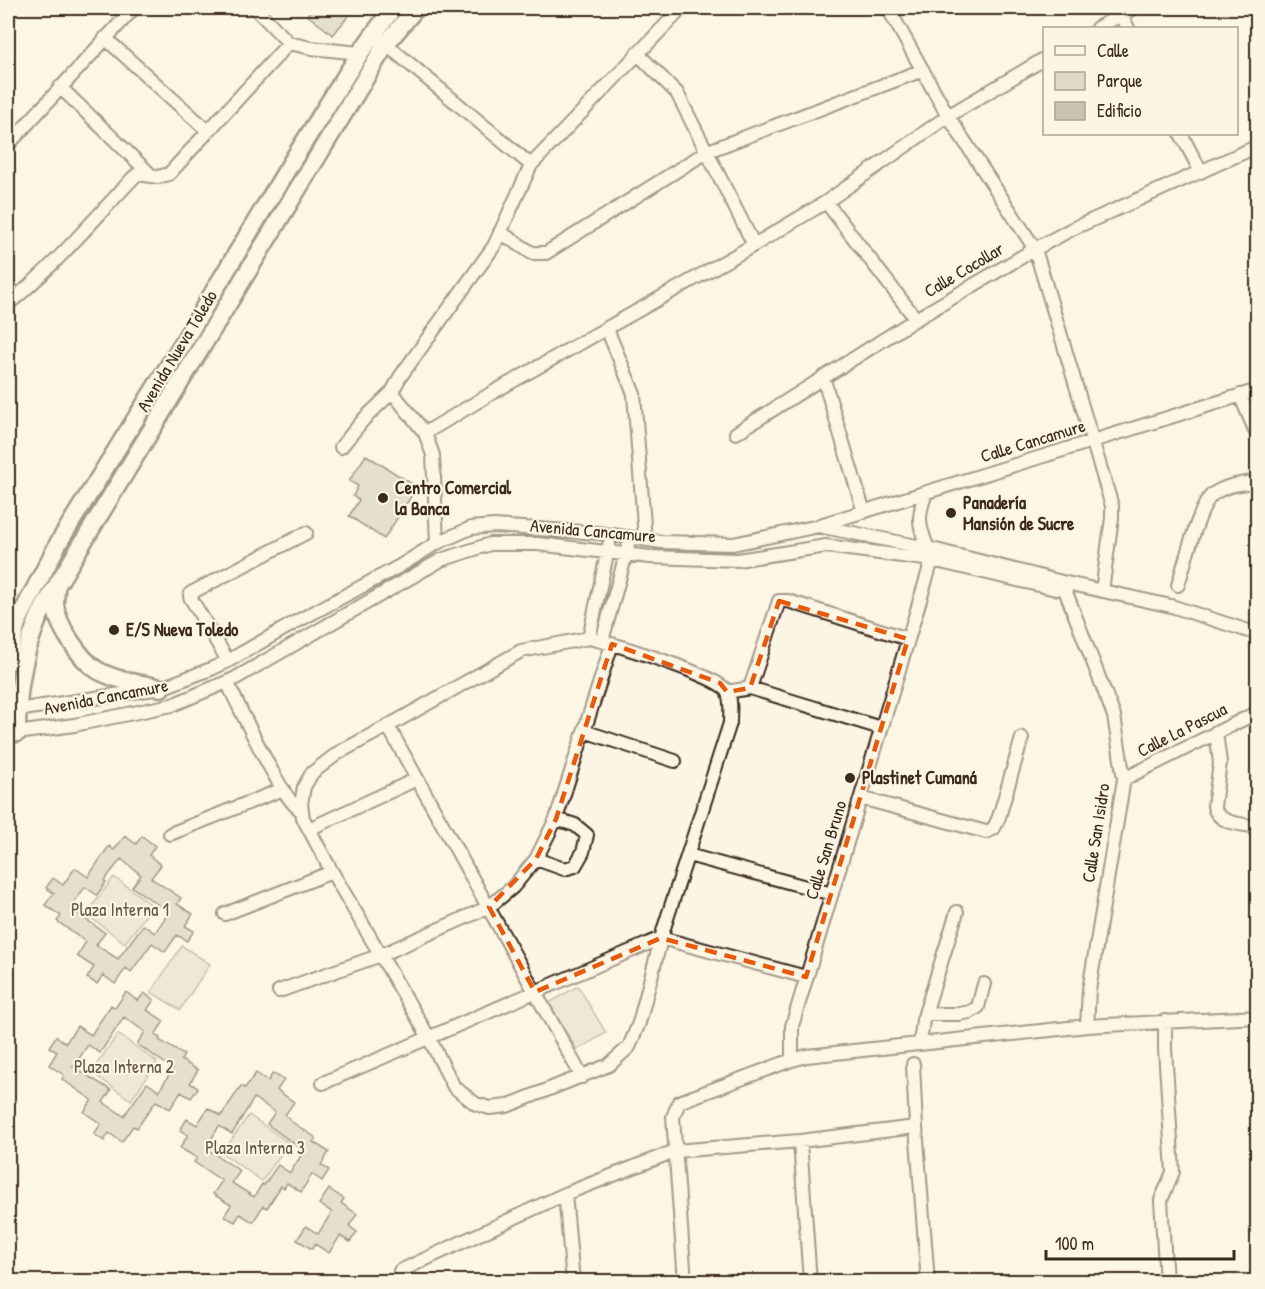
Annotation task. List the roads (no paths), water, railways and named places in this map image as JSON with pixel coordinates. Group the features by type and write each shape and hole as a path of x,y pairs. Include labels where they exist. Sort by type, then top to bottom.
{"main road":[{"name":"Avenida Nueva Toledo","path":"12,733 12,711 35,626 379,39 393,8"},
{"name":"Avenida Nueva Toledo","path":"8,662 17,623 58,542 360,53 416,8"},
{"path":"8,614 35,585"},
{"path":"57,585 55,605 63,628 85,659 97,670 118,679 161,688"}],"street":[{"path":"8,145 134,8"},
{"path":"255,8 289,43 311,48 360,53"},
{"path":"341,447 364,419 392,392 400,376 494,246 531,165 682,8"},
{"path":"888,8 948,116 1035,249 1112,506 1102,591"},
{"path":"1098,27 1119,11 1134,8"},
{"path":"1119,11 1127,27"},
{"path":"105,38 208,131"},
{"path":"379,39 531,165"},
{"path":"8,304 66,250 134,177 138,174 158,177 169,174 289,43"},
{"path":"637,53 677,93 708,150 754,245"},
{"path":"425,433 826,202 948,116 1043,60"},
{"path":"500,232 532,253 546,253 708,150 923,70"},
{"path":"60,87 151,176"},
{"path":"1182,135 1201,172"},
{"name":"Calle Cocollar","path":"736,433 823,377 1035,249 1257,146"},
{"path":"826,202 916,320"},
{"path":"607,329 634,394 645,538"},
{"path":"823,377 864,512"},
{"name":"Calle Cancamure","path":"819,526 1257,390"},
{"path":"392,392 425,433 433,455 437,543"},
{"path":"1240,395 1257,437"},
{"path":"1178,585 1202,510 1211,495 1230,485 1257,482"},
{"path":"926,493 919,510 919,521 930,554"},
{"name":"Avenida Cancamure","path":"12,711 161,688 211,669 398,567 437,543 471,528 494,526 645,538 662,542 734,544 819,526 1063,587 1102,591 1171,606 1257,634"},
{"path":"228,661 190,597 191,593 306,533"},
{"path":"589,638 610,535"},
{"path":"279,991 381,955 489,907 513,887 536,858 556,819 584,731 607,643 617,585 627,555 629,537"},
{"name":"Avenida Cancamure","path":"12,733 74,725 172,705 227,682 441,560 490,544 537,544 627,555 738,560 826,546 930,554"},
{"name":"Calle San Bruno","path":"792,1060 792,1026 908,639 930,554"},
{"path":"601,581 617,585"},
{"name":"Calle San Isidro","path":"1063,587 1114,716 1124,779 1089,990 1087,1026"},
{"path":"750,688 779,601 788,601 908,639"},
{"path":"589,638 607,643 659,659 720,683 727,692 731,707 730,723 661,938 639,1023 628,1047 609,1065 582,1077 507,1106 490,1108 476,1104 454,1087 428,1036 309,829 301,810 304,787 312,773 338,753 521,651 589,638"},
{"path":"227,682 270,767 294,806 301,810"},
{"path":"727,692 750,688 881,728"},
{"name":"Calle La Pascua","path":"1124,779 1257,712"},
{"path":"388,726 582,1077"},
{"path":"584,731 675,760"},
{"path":"1216,732 1220,763 1215,812 1219,818 1257,827"},
{"path":"861,798 986,832 994,828 999,817 1022,738"},
{"path":"309,829 417,779"},
{"path":"171,834 283,789"},
{"path":"536,858 564,869 575,866 579,859 587,835 575,825 556,819"},
{"path":"688,855 832,894"},
{"path":"225,914 332,872"},
{"path":"920,1044 926,1014 957,912"},
{"path":"323,1083 661,938 806,977"},
{"path":"926,1014 969,1012 978,1007 984,984"},
{"path":"1089,990 1094,1011 1104,1025"},
{"path":"685,1281 673,1117 679,1102 807,1056 1087,1026 1257,1017"},
{"path":"1165,1021 1173,1172 1161,1200 1166,1281"},
{"path":"913,1064 928,1281"},
{"path":"400,1271 565,1194 675,1151 800,1141 916,1127"},
{"path":"800,1141 810,1281"},
{"path":"565,1194 573,1281"}],"place":[{"name":"Centro Comercial la Banca","path":"383,498"},
{"name":"Panadería Mansión de Sucre","path":"951,513"},
{"name":"E/S Nueva Toledo","path":"114,630"},
{"name":"Plastinet Cumaná","path":"850,778"}],"park label":[{"name":"Plaza Interna 1","path":"120,910"},
{"name":"Plaza Interna 2","path":"124,1067"},
{"name":"Plaza Interna 3","path":"255,1148"}]}
